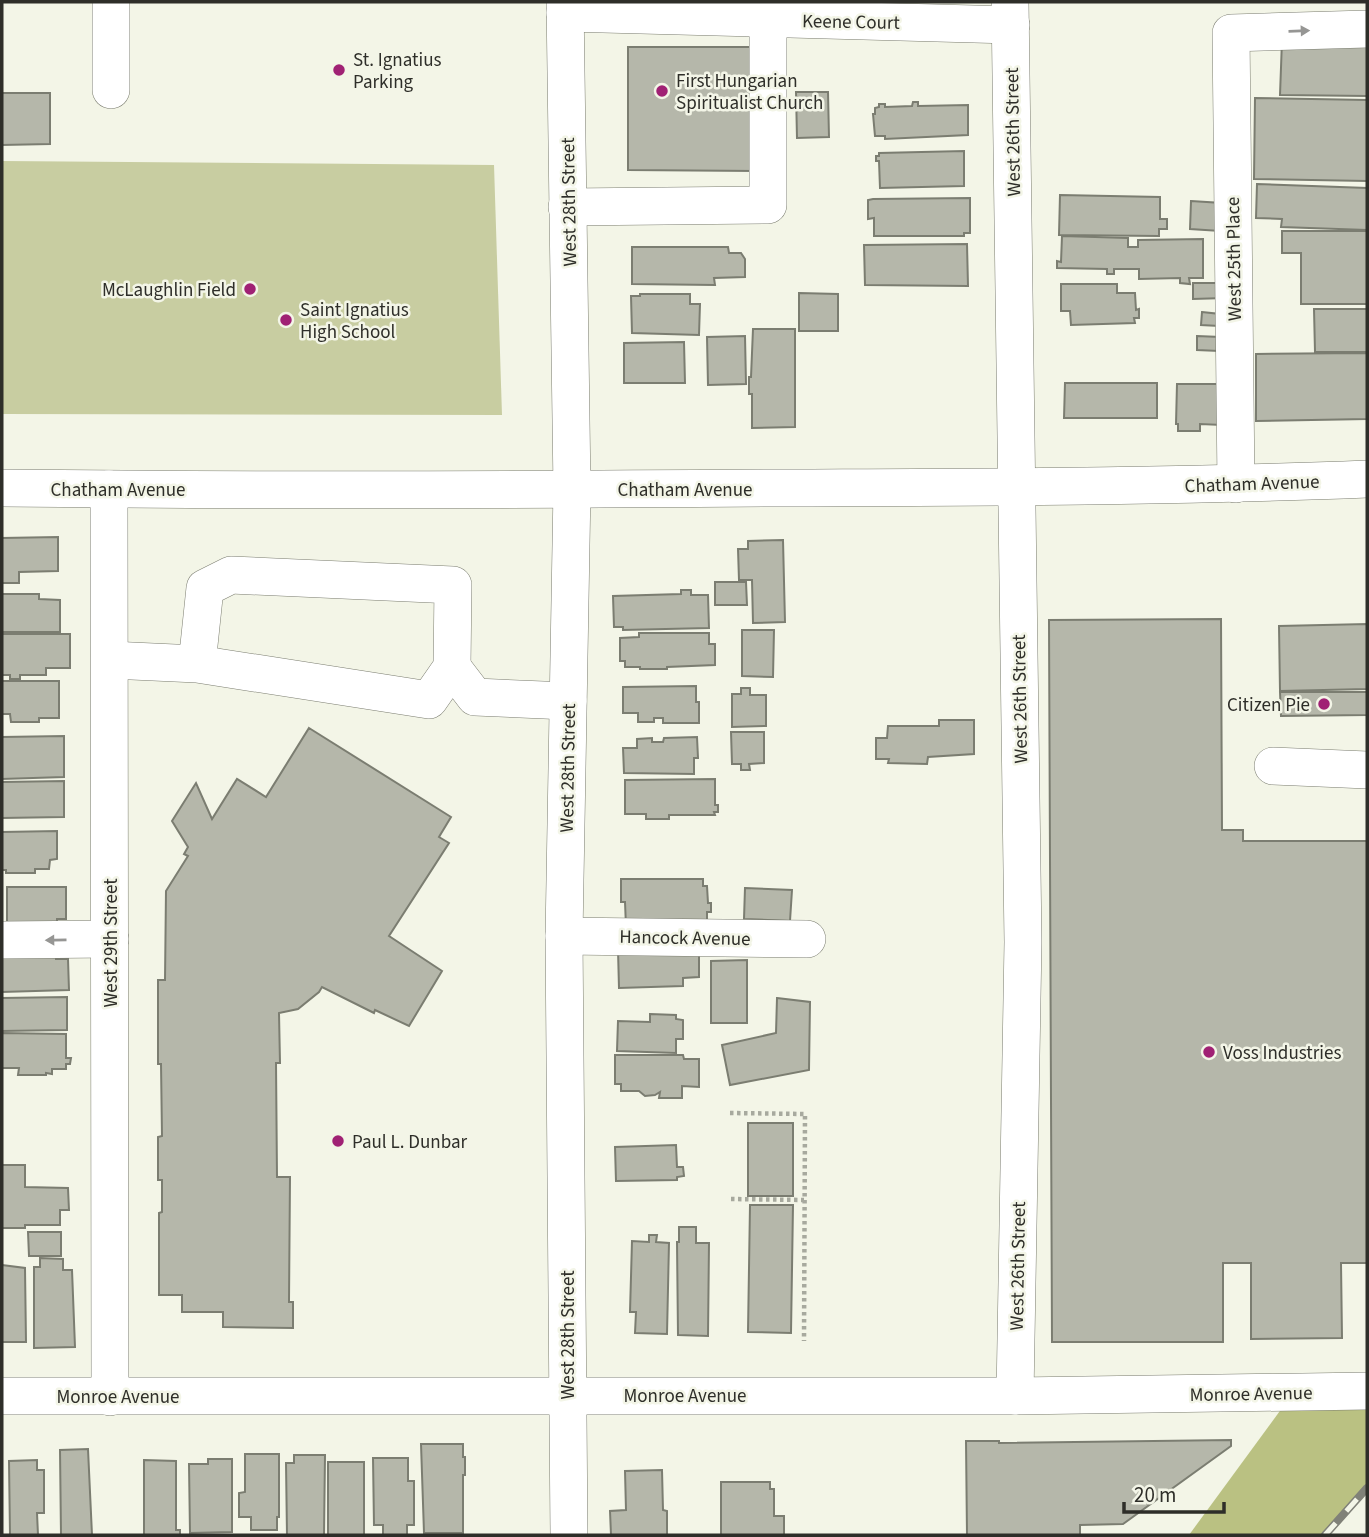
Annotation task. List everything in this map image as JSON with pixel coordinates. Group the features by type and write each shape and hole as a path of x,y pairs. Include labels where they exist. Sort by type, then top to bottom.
{"street":[{"path":"111,2 111,90"},
{"name":"Keene Court","path":"565,7 768,18 1011,13"},
{"name":"West 28th Street","path":"565,7 572,489 564,936 569,1535"},
{"name":"West 26th Street","path":"1011,13 1023,942 1015,1396"},
{"path":"568,207 768,205 768,18"},
{"name":"West 25th Place","path":"1236,484 1231,33 1367,29"},
{"name":"Chatham Avenue","path":"2,488 1016,487 1367,479"},
{"name":"West 29th Street","path":"109,489 110,1397"},
{"path":"110,660 197,664 429,700 452,667 453,585 231,575 205,588 197,664"},
{"path":"452,667 475,697 568,701"},
{"path":"1273,766 1367,770"},
{"name":"Hancock Avenue","path":"564,936 807,939"},
{"path":"2,940 110,939"},
{"name":"Monroe Avenue","path":"2,1396 1015,1396 1367,1391"}],"path":[{"path":"730,1113 804,1114 804,1341"},
{"path":"731,1199 804,1200"}],"green space":[{"name":"McLaughlin Field","path":"2,161 494,165 502,415 2,414"},
{"path":"1367,1391 1367,1488 1325,1535 1189,1535 1293,1393"}],"building":[{"path":"1282,40 1367,40 1367,96 1280,95"},
{"path":"628,47 757,47 756,171 628,170"},
{"path":"796,92 828,92 829,137 797,138"},
{"path":"2,93 50,93 50,144 2,145"},
{"path":"1255,98 1367,100 1367,181 1254,179"},
{"path":"913,102 918,102 918,106 968,105 968,135 885,139 885,136 875,136 873,114 879,104 885,104 885,107 912,106"},
{"path":"964,151 964,186 880,188 879,161 876,161 879,153"},
{"path":"1257,184 1367,188 1367,230 1281,227 1282,219 1256,218"},
{"path":"1060,195 1160,197 1160,219 1167,219 1167,229 1159,229 1159,236 1059,235"},
{"path":"970,198 970,233 964,233 964,236 874,236 874,218 868,219 868,200"},
{"path":"1191,201 1222,203 1220,231 1190,229"},
{"path":"1282,231 1367,231 1367,304 1301,304 1301,253 1282,253"},
{"path":"1062,236 1128,238 1128,247 1138,247 1138,240 1203,239 1203,278 1189,278 1190,284 1180,283 1180,278 1139,279 1139,269 1114,269 1114,274 1107,274 1107,269 1057,268 1057,261 1061,262"},
{"path":"967,244 968,286 865,285 864,245"},
{"path":"632,247 728,247 729,253 741,253 745,259 745,277 714,278 715,285 632,284"},
{"path":"1193,283 1224,283 1225,298 1193,299"},
{"path":"1061,284 1117,284 1117,293 1135,293 1139,318 1134,318 1135,323 1071,325 1070,311 1061,311"},
{"path":"799,293 838,294 838,331 799,331"},
{"path":"690,294 690,304 700,304 699,335 632,333 631,296"},
{"path":"1314,309 1367,309 1367,352 1315,352"},
{"path":"1202,312 1220,314 1219,326 1201,325"},
{"path":"753,329 795,329 795,427 752,428 749,377"},
{"path":"745,336 746,384 708,385 707,337"},
{"path":"1197,336 1220,337 1219,351 1197,350"},
{"path":"684,342 685,383 624,383 624,343"},
{"path":"1367,353 1367,419 1256,421 1256,354"},
{"path":"1065,383 1157,383 1157,418 1064,418"},
{"path":"1177,384 1222,384 1222,425 1200,424 1200,431 1178,431"},
{"path":"58,537 58,571 19,572 19,583 2,583 2,538"},
{"path":"783,540 785,622 753,623 752,580 739,580 738,549 748,549 748,541"},
{"path":"715,582 746,582 747,605 715,605"},
{"path":"681,590 691,590 691,595 708,595 709,628 623,630 623,627 614,627 613,596 681,594"},
{"path":"2,594 39,594 39,599 60,600 60,632 2,632"},
{"name":"Voss Industries","path":"1221,619 1222,830 1243,830 1243,841 1367,841 1367,1263 1341,1263 1342,1338 1251,1339 1251,1263 1223,1263 1223,1342 1052,1342 1049,620"},
{"path":"1367,624 1367,689 1280,691 1279,626"},
{"path":"742,630 774,630 773,677 742,676"},
{"path":"639,633 709,633 709,644 715,644 715,665 667,669 625,667 625,661 620,661 620,638 639,637"},
{"path":"2,634 70,634 70,668 46,668 46,675 20,675 20,679 10,679 10,675 2,675"},
{"path":"2,681 59,681 59,718 39,718 39,722 11,722 10,714 2,714"},
{"path":"696,686 699,723 663,723 663,718 654,718 654,722 638,722 638,713 623,713 623,687"},
{"path":"741,688 750,688 750,695 766,695 766,726 732,727 732,694 741,694"},
{"name":"Citizen Pie","path":"1280,692 1367,692 1367,715 1281,716"},
{"path":"939,720 974,720 974,754 928,757 927,764 888,763 889,759 876,759 876,738 887,738 888,726 939,726"},
{"path":"309,728 451,817 439,837 449,843 389,936 442,971 409,1026 375,1010 374,1013 322,987 298,1009 279,1013 280,1063 276,1063 277,1177 290,1177 289,1302 293,1302 293,1328 223,1327 223,1312 182,1312 182,1295 159,1295 159,1213 162,1212 162,1180 158,1180 158,1137 162,1136 161,1064 158,1064 158,980 165,980 166,891 188,856 184,854 188,847 172,821 196,783 212,819 237,779 266,797"},
{"path":"731,732 764,732 764,763 749,764 750,770 741,770 741,764 732,764"},
{"path":"64,736 64,777 2,779 2,737"},
{"path":"697,737 698,758 694,758 694,774 624,773 623,748 637,748 637,739 652,738 652,742 663,742 664,738"},
{"path":"715,779 715,805 718,805 718,812 714,812 715,815 669,815 669,819 646,819 646,814 625,814 625,780"},
{"path":"64,781 64,817 2,818 2,782"},
{"path":"57,831 57,859 50,860 49,869 35,869 35,873 6,873 6,870 2,870 2,832"},
{"path":"621,879 703,879 703,886 707,886 708,903 711,903 711,912 707,912 707,933 626,927 625,902 621,902"},
{"path":"7,887 66,887 66,919 57,919 57,923 7,923"},
{"path":"745,888 792,890 790,921 744,919"},
{"path":"699,947 699,977 683,978 683,986 619,988 618,950"},
{"path":"56,956 56,959 68,959 69,990 2,992 2,957"},
{"path":"747,960 747,1023 711,1023 711,961"},
{"path":"67,997 67,1030 2,1031 2,998"},
{"path":"777,998 810,1002 809,1070 730,1085 722,1045 776,1033"},
{"path":"650,1014 676,1015 676,1019 683,1020 683,1039 676,1039 676,1053 617,1051 618,1021 650,1022"},
{"path":"2,1033 66,1034 66,1058 71,1058 70,1064 66,1064 66,1069 52,1069 52,1074 46,1075 18,1075 19,1068 2,1068"},
{"path":"615,1055 683,1055 684,1059 699,1059 699,1087 682,1086 682,1098 659,1098 660,1092 645,1096 639,1091 621,1091 621,1084 615,1084"},
{"path":"748,1123 793,1123 793,1196 748,1196"},
{"path":"676,1145 677,1167 683,1167 684,1176 677,1177 677,1180 616,1181 615,1147"},
{"path":"2,1165 25,1165 25,1187 68,1188 69,1210 60,1210 60,1225 2,1228"},
{"path":"750,1205 793,1205 791,1333 748,1332"},
{"path":"679,1227 696,1227 696,1243 709,1243 708,1336 678,1335"},
{"path":"28,1232 61,1232 61,1256 29,1256"},
{"path":"649,1235 657,1235 656,1242 669,1243 667,1334 635,1333 636,1312 630,1312 632,1241 649,1242"},
{"path":"40,1258 63,1259 63,1270 72,1270 75,1347 34,1348 34,1267 40,1267"},
{"path":"2,1265 25,1268 26,1342 2,1342"},
{"path":"1231,1440 1231,1446 1123,1524 1080,1525 1080,1535 967,1535 966,1441 999,1443"},
{"path":"421,1444 463,1444 463,1533 424,1533"},
{"path":"88,1449 92,1535 61,1535 60,1450"},
{"path":"245,1454 279,1454 277,1530 251,1530 251,1517 239,1517 239,1493 245,1492"},
{"path":"294,1455 325,1455 324,1535 287,1535 286,1463 294,1463"},
{"path":"373,1458 408,1458 408,1481 414,1481 414,1525 407,1525 407,1535 383,1535 383,1525 374,1525"},
{"path":"208,1459 232,1459 232,1532 190,1533 189,1464 208,1464"},
{"path":"37,1460 37,1470 44,1470 44,1513 37,1513 38,1535 10,1535 9,1461"},
{"path":"144,1460 176,1461 176,1530 180,1530 180,1535 144,1535"},
{"path":"328,1462 364,1462 364,1535 328,1535"},
{"path":"662,1470 667,1535 611,1535 610,1511 626,1510 625,1471"},
{"path":"721,1482 770,1482 770,1489 774,1489 774,1516 784,1516 784,1535 721,1535"}],"railway":[{"path":"1325,1535 1367,1488"}],"place":[{"name":"St. Ignatius Parking","path":"339,70"},
{"name":"First Hungarian Spiritualist Church","path":"662,91"},
{"name":"McLaughlin Field","path":"250,289"},
{"name":"Saint Ignatius High School","path":"286,320"},
{"name":"Citizen Pie","path":"1324,704"},
{"name":"Voss Industries","path":"1209,1052"},
{"name":"Paul L. Dunbar","path":"338,1141"}]}
